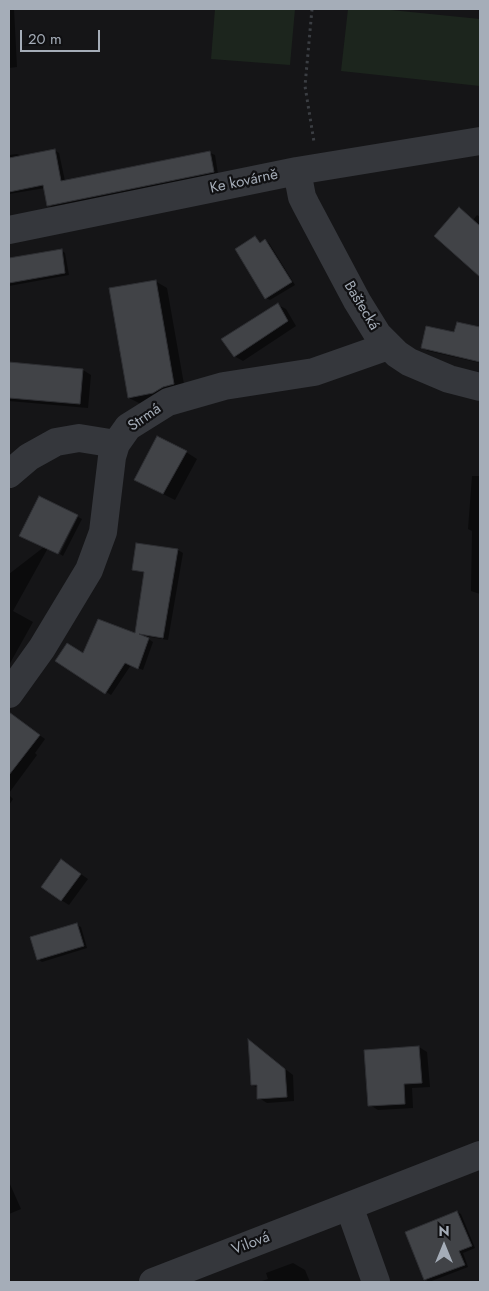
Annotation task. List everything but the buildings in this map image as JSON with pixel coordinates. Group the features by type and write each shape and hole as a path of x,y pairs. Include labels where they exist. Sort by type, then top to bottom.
{"street":[{"name":"Ke kovárně","path":"9,230 307,169 480,141"},
{"name":"Baštecká","path":"307,169 302,197 365,316 388,346 409,362 430,372 480,388"},
{"name":"Strmá","path":"9,694 42,648 89,570 103,532 112,457 116,444 128,427 168,402 224,386 314,372 388,346"},
{"path":"9,474 29,457 56,442 80,438 116,444"},
{"name":"Vilová","path":"153,1282 480,1155"},
{"path":"349,1206 376,1282"}],"path":[{"path":"307,169 305,86 312,9"}],"shaded area":[{"path":"215,9 295,9 290,65 211,59"},
{"path":"348,9 381,9 480,19 480,86 341,71"}]}
